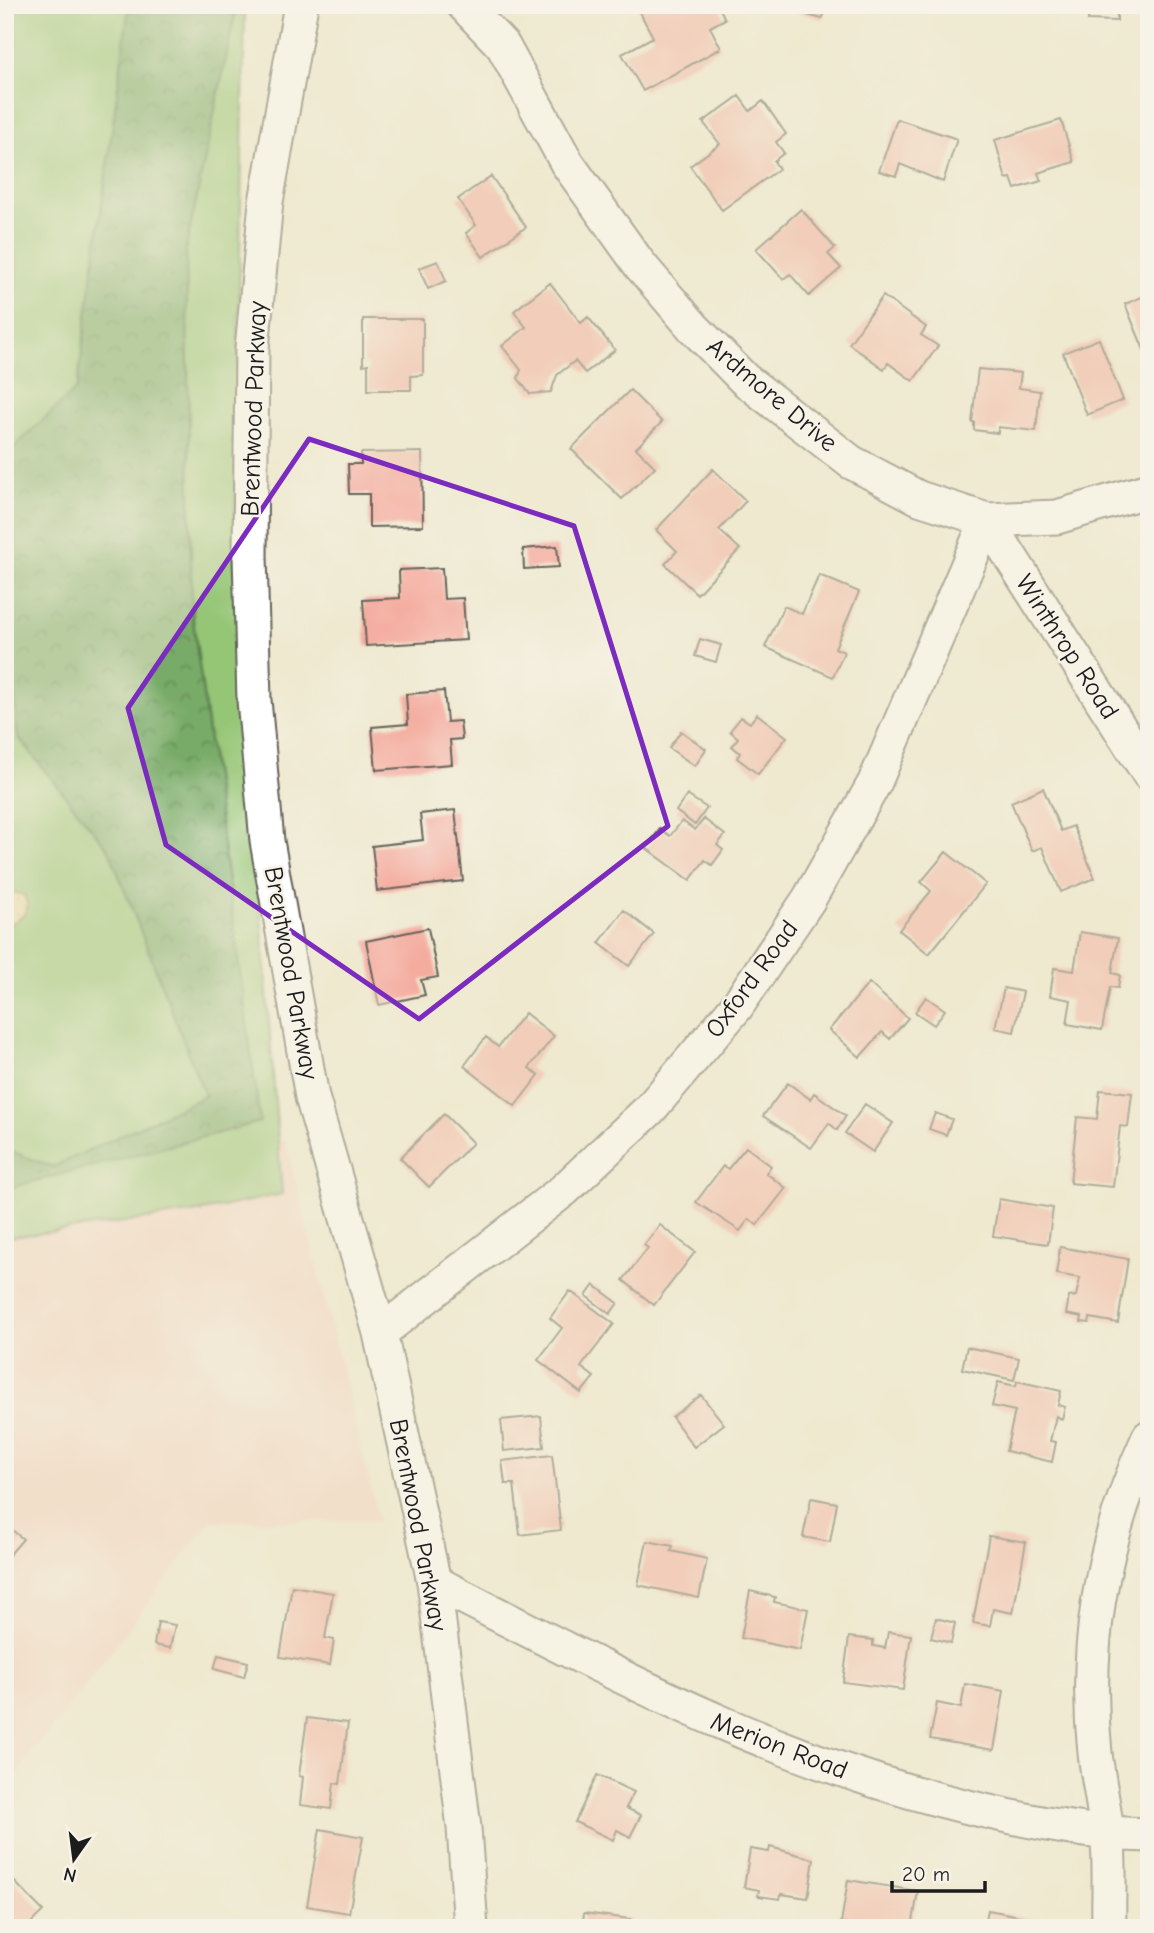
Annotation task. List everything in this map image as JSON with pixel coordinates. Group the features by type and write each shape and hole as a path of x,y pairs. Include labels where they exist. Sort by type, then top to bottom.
{"street":[{"name":"Brentwood Parkway","path":"301,5 266,202 252,349 250,555 254,700 267,841 312,1097 380,1333 434,1582 464,1828 471,1928"},
{"name":"Ardmore Drive","path":"464,5 503,46 567,163 640,265 693,327 744,379 851,462 919,498 987,520 1057,517 1149,490"},
{"name":"Oxford Road","path":"380,1333 564,1190 650,1109 737,1006 809,899 875,782 987,520"},
{"name":"Winthrop Road","path":"987,520 1149,774"},
{"path":"1108,1928 1108,1834 1094,1752 1092,1668 1100,1586 1117,1513 1149,1437"},
{"name":"Merion Road","path":"434,1582 693,1713 802,1757 913,1795 1108,1834 1149,1835"}],"highlighted area":[{"path":"309,439 574,526 668,826 419,1019 166,845 128,708"}],"shaded area":[{"path":"285,1139 379,1521 211,1521 5,1789 5,1206"}],"green space":[{"path":"5,5 245,5 234,555 282,1194 198,1212 5,1238"},
{"path":"129,5 237,5 186,249 192,611 260,1122 5,1189 5,1149 53,1167 205,1096 109,850 18,737 5,595 9,452 77,388"}],"sand":[{"path":"5,242 11,247 17,268 13,283 5,296"},
{"path":"13,892 24,895 28,906 24,915 5,928 5,894"}],"building":[{"path":"644,5 718,5 725,19 710,27 721,48 643,91 622,54 653,37 638,9"},
{"path":"772,5 828,5 822,19"},
{"path":"1089,5 1117,5 1117,21 1088,20"},
{"path":"739,96 750,111 763,101 786,134 776,142 784,153 774,161 779,169 722,210 690,166 720,144 703,122"},
{"path":"897,119 957,139 943,182 900,164 896,176 879,171"},
{"path":"1061,120 1074,162 1038,173 1041,181 1015,189 1011,178 1006,179 995,140"},
{"path":"491,176 526,227 483,257 466,233 476,225 458,199"},
{"path":"801,209 835,248 828,254 841,268 809,296 790,274 783,279 756,249"},
{"path":"438,261 446,281 428,289 419,268"},
{"path":"550,283 581,323 588,317 615,350 585,373 575,361 557,375 551,392 530,394 518,378 521,370 502,346 526,327 514,311"},
{"path":"1149,294 1149,362 1125,304"},
{"path":"883,296 926,327 921,335 938,346 913,381 888,363 884,369 849,344"},
{"path":"363,319 423,319 423,375 411,376 411,390 368,390 368,364 363,365"},
{"path":"1099,339 1123,400 1087,415 1063,353"},
{"path":"978,369 1021,373 1019,388 1040,391 1036,431 998,427 998,433 974,430 972,422"},
{"path":"630,390 662,422 636,448 655,467 622,499 571,449"},
{"path":"422,452 423,526 369,527 369,494 349,494 348,464 361,464 361,453"},
{"path":"713,469 746,501 719,530 740,549 697,594 665,564 677,551 656,530"},
{"path":"557,546 559,567 524,569 523,549"},
{"path":"442,568 444,599 463,598 466,640 366,646 363,600 400,598 399,570"},
{"path":"819,575 859,592 835,648 844,652 833,677 765,647 784,606 802,614"},
{"path":"700,639 721,645 716,662 695,656"},
{"path":"444,691 447,722 460,721 462,739 450,740 452,764 376,770 372,727 408,724 406,694"},
{"path":"757,714 787,737 758,774 737,758 740,753 732,746 738,738 730,731 741,717 750,723"},
{"path":"681,731 706,749 695,766 669,748"},
{"path":"1043,788 1061,831 1073,826 1095,878 1061,892 1042,847 1032,851 1011,802"},
{"path":"687,795 707,808 695,825 676,811"},
{"path":"455,810 463,881 377,891 372,846 423,840 420,814"},
{"path":"704,819 725,835 717,845 723,850 712,865 705,860 690,880 646,848 660,829 670,836 682,821 695,830"},
{"path":"946,852 986,884 929,954 899,930 931,891 921,882"},
{"path":"624,910 654,934 629,966 599,943"},
{"path":"428,928 438,977 421,980 425,995 379,1005 366,941"},
{"path":"1080,932 1118,938 1112,973 1120,975 1118,988 1110,987 1102,1030 1067,1024 1071,1000 1050,996 1054,968 1074,971"},
{"path":"869,983 908,1018 890,1039 882,1032 860,1057 829,1030"},
{"path":"1004,988 1023,992 1014,1032 995,1028"},
{"path":"926,997 945,1010 934,1025 915,1012"},
{"path":"525,1013 554,1036 529,1068 539,1075 515,1106 464,1066 486,1037 498,1047"},
{"path":"788,1083 810,1099 814,1093 846,1116 837,1130 829,1123 811,1148 763,1116"},
{"path":"1100,1090 1132,1093 1128,1127 1120,1126 1113,1187 1070,1183 1077,1117 1097,1119"},
{"path":"865,1104 893,1123 873,1152 845,1133"},
{"path":"935,1113 952,1119 946,1135 929,1129"},
{"path":"444,1114 473,1143 429,1187 400,1158"},
{"path":"746,1147 771,1166 766,1173 786,1188 757,1225 749,1219 740,1231 696,1202 723,1166 728,1169"},
{"path":"999,1199 1053,1208 1048,1244 993,1236"},
{"path":"660,1225 695,1252 654,1305 623,1280 648,1248 644,1245"},
{"path":"1060,1247 1128,1259 1118,1323 1090,1318 1089,1323 1081,1322 1082,1317 1066,1314 1069,1297 1076,1296 1080,1278 1056,1274"},
{"path":"594,1285 618,1303 610,1314 586,1296"},
{"path":"570,1291 614,1324 581,1367 594,1377 581,1393 538,1360 562,1328 550,1318"},
{"path":"967,1347 1019,1358 1014,1380 962,1369"},
{"path":"1017,1381 1061,1391 1058,1405 1065,1407 1062,1419 1056,1416 1050,1441 1056,1442 1052,1462 1006,1451 1015,1411 992,1406 998,1382 1016,1386"},
{"path":"701,1395 724,1424 694,1447 672,1417"},
{"path":"541,1416 544,1447 504,1451 501,1420"},
{"path":"552,1455 561,1530 520,1535 514,1484 505,1484 502,1461"},
{"path":"811,1498 837,1503 830,1542 803,1537"},
{"path":"5,1524 23,1539 5,1560"},
{"path":"989,1536 1026,1542 1013,1613 993,1609 990,1626 973,1623"},
{"path":"647,1541 673,1546 671,1551 707,1559 699,1598 638,1585"},
{"path":"292,1586 333,1593 325,1638 334,1640 330,1665 280,1657"},
{"path":"750,1591 775,1597 774,1602 808,1609 800,1650 741,1638"},
{"path":"936,1618 955,1623 951,1643 931,1638"},
{"path":"158,1622 175,1625 170,1648 154,1645"},
{"path":"888,1632 911,1635 903,1690 843,1682 849,1637 873,1640 873,1646 885,1648"},
{"path":"218,1655 248,1662 244,1677 214,1669"},
{"path":"965,1684 1004,1691 994,1750 930,1739 937,1703 961,1708"},
{"path":"307,1718 348,1723 340,1784 334,1783 331,1809 300,1805 303,1777 299,1776"},
{"path":"597,1775 634,1792 626,1808 641,1815 630,1837 617,1830 613,1840 575,1822"},
{"path":"320,1829 363,1837 349,1913 307,1906"},
{"path":"770,1847 814,1859 808,1898 781,1894 780,1899 758,1896 759,1890 744,1887 750,1849 769,1852"},
{"path":"11,1878 43,1911 26,1928 5,1928 5,1884"},
{"path":"848,1880 918,1891 912,1928 869,1928 841,1923"},
{"path":"988,1910 1035,1919 1034,1928 984,1928"},
{"path":"584,1913 630,1919 628,1928 582,1928"}]}
